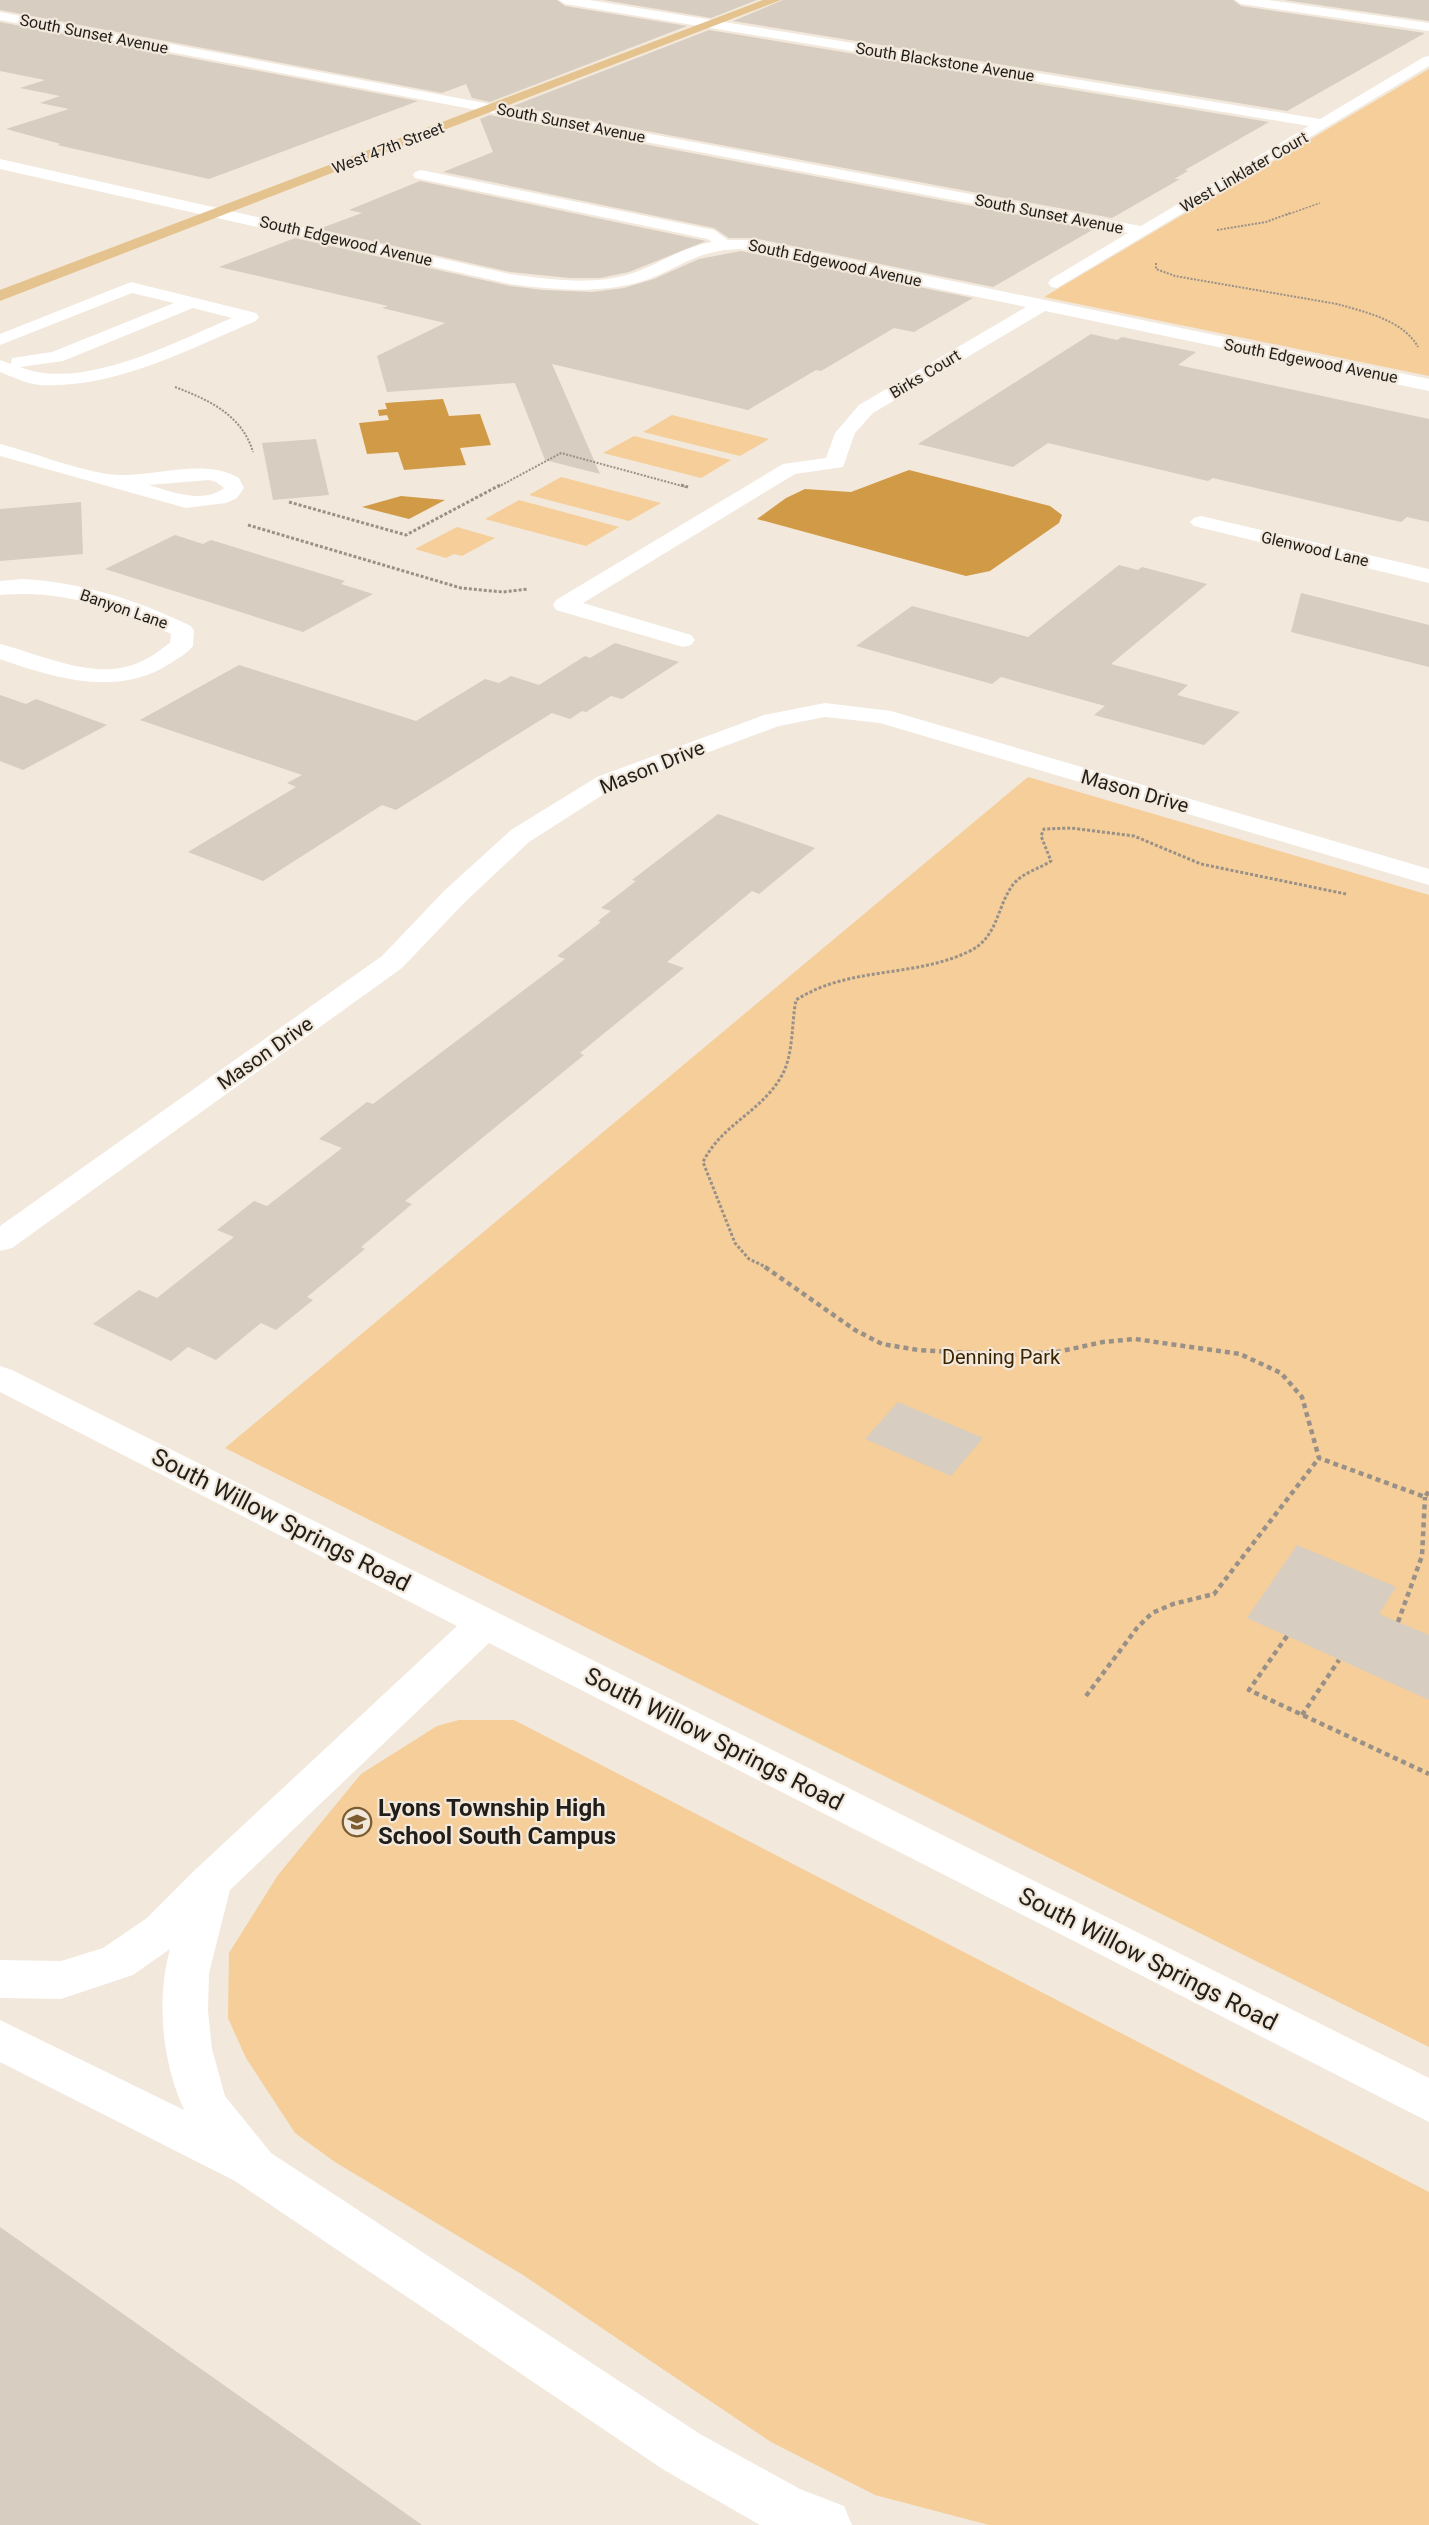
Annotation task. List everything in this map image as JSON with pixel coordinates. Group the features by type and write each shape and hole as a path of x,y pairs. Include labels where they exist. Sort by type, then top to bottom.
{"main road":[{"name":"West 47th Street","path":"0,296 775,0"}],"street":[{"name":"South Blackstone Avenue","path":"565,0 1325,124"},
{"path":"1241,0 1429,27"},
{"name":"South Sunset Avenue","path":"0,16 1143,231"},
{"name":"West Linklater Court","path":"1057,283 1429,60"},
{"name":"South Edgewood Avenue","path":"0,164 510,279 561,286 600,285 636,277 695,249 723,244 753,245 1429,385"},
{"path":"421,175 714,235 723,244"},
{"path":"0,340 131,288 250,316 123,368 72,377 38,379 0,365"},
{"path":"0,365 56,357 192,302"},
{"name":"Birks Court","path":"683,640 564,605 790,468 836,463 837,448 846,429 866,409 1040,306"},
{"path":"0,450 186,502 219,499 230,494 234,488 232,482 209,474 161,479 108,480"},
{"name":"Glenwood Lane","path":"1201,522 1429,576"},
{"name":"Banyon Lane","path":"0,588 57,587 155,616 183,631 181,646 148,668 106,676 60,672 0,651"},
{"name":"Mason Drive","path":"0,1240 392,962 455,896 520,836 606,782 773,720 825,710 882,716 1429,877"},
{"name":"South Willow Springs Road","path":"0,1378 1429,2101"},
{"path":"0,1979 61,1980 117,1962 162,1930 485,1623"},
{"path":"211,1881 189,1958 186,2011 191,2057 205,2102 226,2135 255,2168"},
{"path":"0,2040 255,2168 682,2452 784,2509 825,2525"}],"path":[{"path":"1214,230 1266,222 1320,203"},
{"path":"1161,258 1155,264 1156,269 1175,276 1337,304 1357,310 1406,330 1416,339 1419,351"},
{"path":"289,502 406,535 561,453 693,488"},
{"path":"239,522 461,588 503,592 537,587"},
{"path":"1319,1458 1302,1397 1281,1373 1240,1354 1135,1339 1103,1342 1057,1352 1006,1355 918,1350 882,1344 855,1330 772,1270 749,1259 735,1243 703,1162 708,1149 720,1133 780,1080 788,1063 796,1000 808,990 831,983 940,961 966,953 983,944 995,931 1013,884 1051,861 1041,836 1044,829 1071,828 1134,836 1172,854 1201,864 1350,895"},
{"path":"1319,1458 1425,1497"},
{"path":"1086,1696 1137,1628 1152,1613 1173,1604 1214,1594 1319,1458"},
{"path":"1398,1622 1422,1556 1425,1497 1429,1491"},
{"path":"1287,1636 1249,1690 1429,1774"},
{"path":"1302,1715 1339,1660"}],"green space":[{"path":"1429,69 1429,376 1044,297"},
{"path":"672,415 769,439 740,456 643,432"},
{"path":"634,436 731,460 701,478 603,453"},
{"path":"561,477 661,503 629,521 529,495"},
{"path":"519,500 619,527 586,546 485,519"},
{"path":"457,527 495,538 462,556 454,554 446,558 415,549"},
{"name":"Denning Park","path":"1028,777 1429,895 1429,2047 225,1448"},
{"path":"459,1720 514,1720 1429,2192 1429,2525 989,2525 875,2495 771,2442 523,2275 335,2162 295,2133 246,2058 228,2018 229,1953 278,1875 361,1774 437,1726"}],"shaded area":[{"path":"443,399 449,416 480,414 491,445 460,448 466,465 404,470 398,452 367,454 359,423 389,420 387,415 379,416 378,410 387,409 385,403"},
{"path":"909,470 1050,506 1062,515 1059,523 990,571 966,576 757,519 786,498 805,489 851,492"},
{"path":"401,496 445,500 409,519 362,507"}],"building":[{"path":"0,0 557,0 565,6 687,26 490,102 472,98 466,84 442,93 0,10"},
{"path":"603,0 757,0 711,18"},
{"path":"783,0 1233,0 1241,6 1425,33 1287,111 733,21"},
{"path":"1284,0 1429,0 1429,21"},
{"path":"0,22 418,101 209,179 57,145 61,144 6,129 69,109 40,103 60,96 20,88 45,80 0,71"},
{"path":"709,30 1269,122 1185,170 1188,171 1174,179 1180,179 1112,218 513,106"},
{"path":"490,115 1094,229 993,287 753,238 729,238 714,228 443,172 493,152 480,119"},
{"path":"420,181 706,241 629,272 600,278 570,278 510,272 319,229 362,213 349,210"},
{"path":"295,238 510,286 543,290 592,292 624,288 654,279 699,259 741,251 973,298 914,332 894,328 748,410 552,364 600,474 545,460 515,383 387,392 377,356 445,323 382,308 388,306 219,267"},
{"path":"1091,334 1117,340 1122,337 1196,352 1178,365 1429,419 1429,522 1407,517 1401,522 1213,478 1208,481 1048,443 1013,467 918,444"},
{"path":"316,439 329,495 273,500 262,443"},
{"path":"81,502 83,554 0,561 0,509"},
{"path":"175,535 203,544 211,540 345,581 341,584 373,594 303,632 105,569"},
{"path":"1119,565 1138,570 1142,567 1207,584 1111,664 1188,685 1177,695 1240,712 1204,745 1094,715 1105,706 1001,677 992,684 856,646 912,606 1028,637"},
{"path":"1301,593 1429,625 1429,667 1291,632"},
{"path":"615,643 679,662 622,699 611,696 570,719 552,713 396,810 382,805 263,881 188,852 296,787 287,783 302,775 140,720 239,665 416,721 485,679 499,683 511,676 539,685 585,656 590,658"},
{"path":"0,695 26,704 36,699 107,725 23,770 0,761"},
{"path":"718,814 815,848 759,894 752,891 667,962 684,968 580,1053 584,1055 405,1201 412,1204 361,1247 365,1249 307,1297 313,1300 276,1330 261,1323 216,1360 188,1347 171,1361 93,1324 139,1290 157,1298 234,1237 217,1230 254,1201 267,1206 342,1148 319,1139 367,1102 373,1104 565,959 557,956 601,922 598,921 611,911 601,908 636,881 632,880"},
{"path":"898,1402 983,1438 951,1476 865,1439"},
{"path":"1297,1545 1396,1587 1379,1614 1429,1635 1429,1700 1247,1618"},
{"path":"0,2227 422,2525 0,2525"}],"place":[{"name":"Lyons Township High School South Campus","path":"357,1822"}]}
